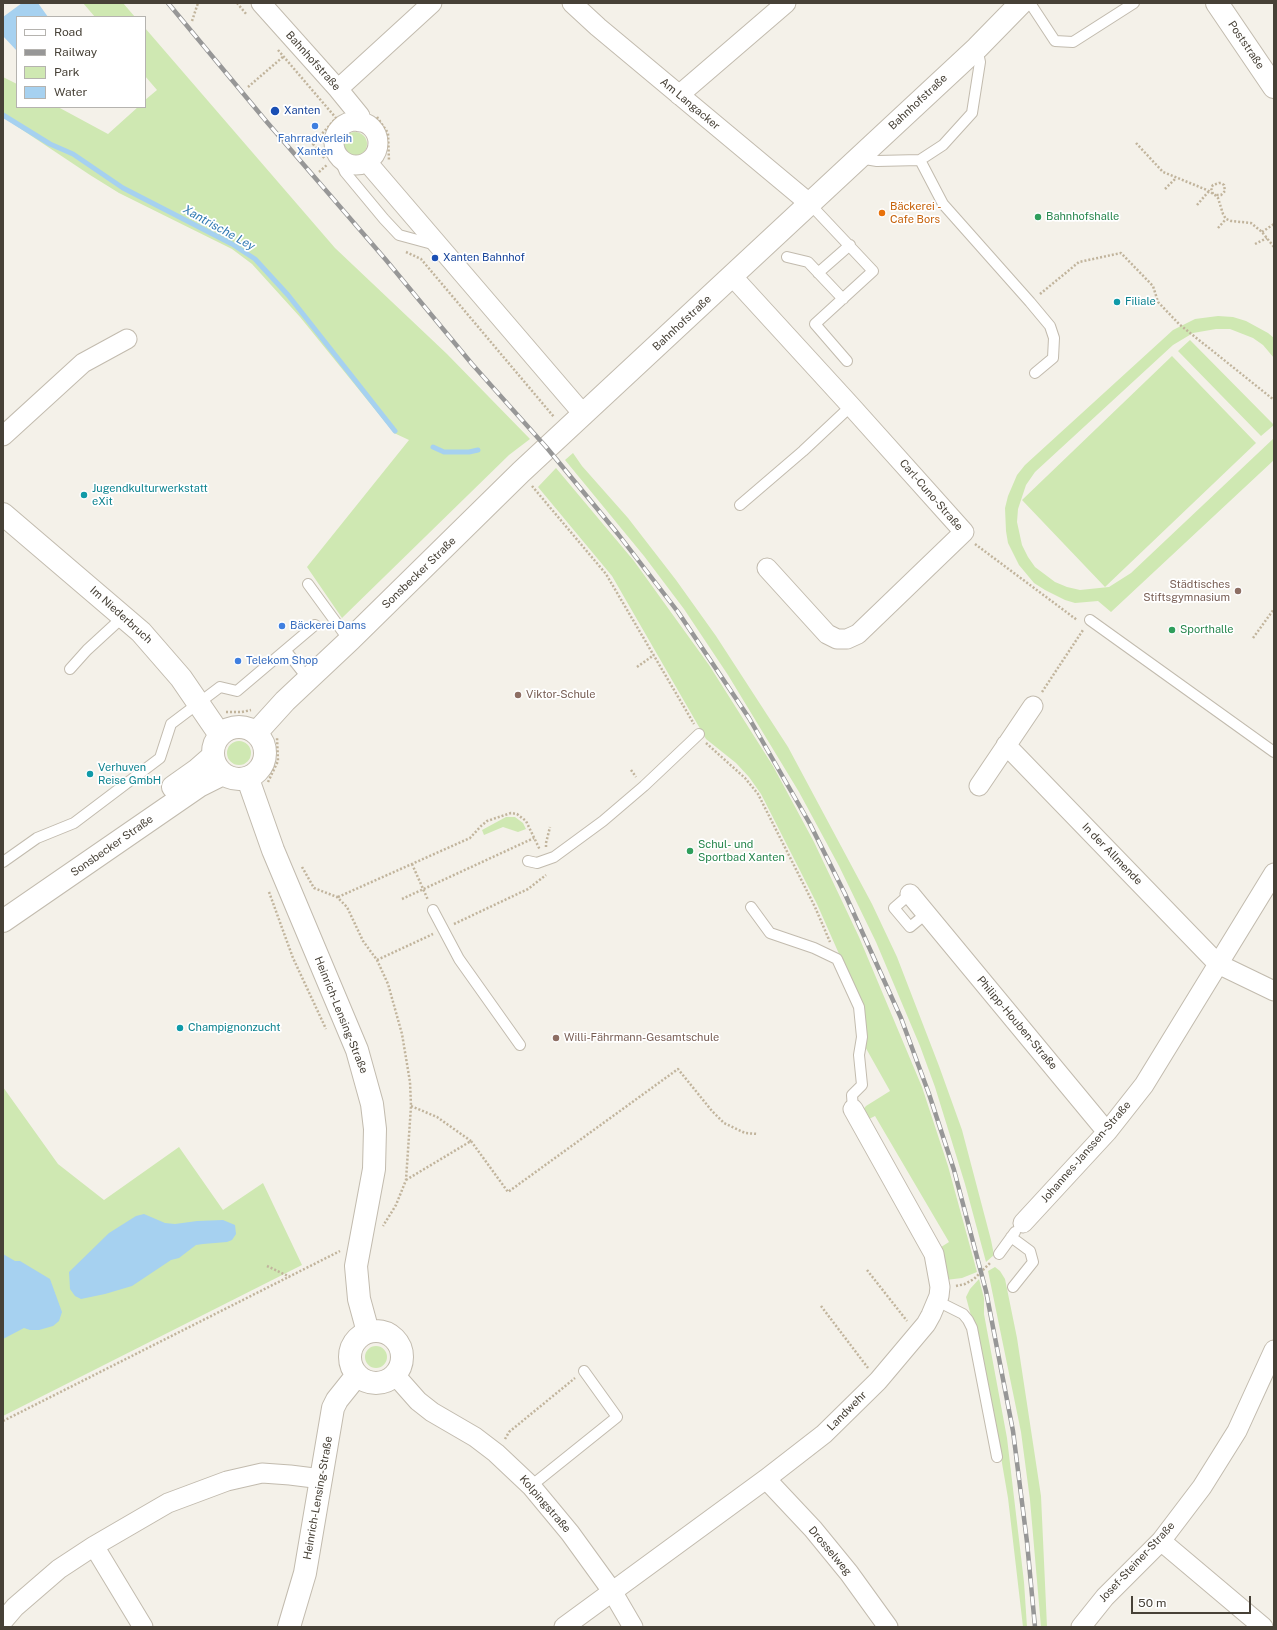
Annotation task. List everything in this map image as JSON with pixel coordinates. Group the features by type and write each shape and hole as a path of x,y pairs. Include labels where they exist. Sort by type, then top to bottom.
{"street":[{"name":"Bahnhofstraße","path":"261,3 338,89 360,116 367,117 368,125 378,140 374,156 367,162"},
{"path":"338,89 432,3"},
{"name":"Am Langacker","path":"572,3 598,27 809,203"},
{"path":"679,95 786,3"},
{"name":"Poststraße","path":"1217,3 1274,87"},
{"name":"Bahnhofstraße","path":"584,415 809,203 977,48 1020,4"},
{"path":"367,117 346,124 340,128 334,142 334,160 351,165 360,165 367,162 584,415"},
{"name":"Carl-Cuno-Straße","path":"732,276 964,532 858,634 847,639 837,639 827,634 768,568"},
{"path":"3,436 83,363 127,340"},
{"name":"Sonsbecker Straße","path":"256,733 285,701 309,680 522,472 584,415"},
{"name":"Im Niederbruch","path":"5,519 124,616 160,651 204,710 220,735"},
{"path":"979,786 1033,706"},
{"path":"229,729 248,729 256,733 264,745 265,756 262,767 251,788 218,765 214,744 220,735 229,729"},
{"name":"In der Allmende","path":"1006,745 1218,964"},
{"name":"Sonsbecker Straße","path":"5,912 199,786 218,765"},
{"name":"Heinrich-Lensing-Straße","path":"251,788 290,892 357,1050 372,1104 375,1129 374,1169 356,1266 359,1299 368,1332"},
{"name":"Johannes-Janssen-Straße","path":"1023,1222 1107,1132 1144,1085 1274,873"},
{"name":"Philipp-Houben-Straße","path":"910,894 1107,1132"},
{"path":"1218,964 1274,991"},
{"path":"853,1110 934,1254 938,1294"},
{"name":"Landwehr","path":"564,1627 766,1479 824,1434 878,1381 926,1324 938,1294"},
{"path":"376,1330 393,1336 399,1342 402,1351 400,1368 395,1375 381,1383 373,1383 357,1375 351,1364 350,1350 357,1339 368,1332 376,1330"},
{"name":"Josef-Steiner-Straße","path":"1081,1627 1105,1597 1160,1541 1202,1487 1237,1431 1274,1350"},
{"name":"Heinrich-Lensing-Straße","path":"289,1627 305,1573 333,1408 337,1400 357,1375"},
{"name":"Kolpingstraße","path":"395,1375 418,1401 432,1412 475,1437 496,1453 531,1486 570,1533 612,1591 633,1627"},
{"path":"3,1621 15,1607 59,1569 94,1546 168,1503 227,1480 262,1473 322,1479"},
{"name":"Drosselweg","path":"766,1479 813,1529 849,1573 888,1627"},
{"path":"1160,1541 1263,1627"},
{"path":"94,1546 143,1627"}],"lane":[{"path":"1020,4 1055,40 1073,42 1134,3"},
{"path":"858,158 877,161 920,160 943,145 972,113 980,62 977,48"},
{"path":"334,160 399,235 438,245"},
{"path":"920,160 943,204 1050,326 1054,338 1053,358 1035,373"},
{"path":"809,203 873,271 815,324 847,361"},
{"path":"818,273 850,245"},
{"path":"787,257 808,262 843,299"},
{"path":"740,505 803,452 851,406"},
{"path":"308,584 343,632 351,639"},
{"path":"70,669 87,650 124,616"},
{"path":"1088,623 1274,752"},
{"path":"3,862 37,838 74,823 160,758 171,724 204,710 220,687 237,691 315,625"},
{"path":"286,651 309,680"},
{"path":"528,861 537,863 547,860 603,821 644,786 700,734"},
{"path":"751,906 770,933 814,948 837,959 859,1007 862,1037 859,1056 862,1085 852,1095 853,1110"},
{"path":"433,910 459,959 520,1045"},
{"name":"Johannes-Janssen-Straße","path":"999,1254 1023,1222"},
{"path":"1011,1237 1030,1251 1033,1262 1013,1287"},
{"path":"938,1294 962,1314 968,1320 972,1328 997,1457"},
{"path":"531,1486 617,1418 584,1371"}],"path":[{"path":"192,21 198,3"},
{"path":"237,3 252,21"},
{"path":"248,87 297,44"},
{"path":"273,45 336,118 313,144 334,160"},
{"path":"367,117 388,133 389,155 392,167"},
{"path":"1136,144 1163,172 1214,194 1218,198 1226,219 1251,223 1262,232 1274,247"},
{"path":"1165,189 1176,178"},
{"path":"1221,183 1224,186 1225,191 1221,195 1214,194 1211,188 1213,185 1221,183"},
{"path":"1197,205 1209,191"},
{"path":"1218,228 1226,219"},
{"path":"1262,232 1274,224"},
{"path":"1256,244 1267,238"},
{"path":"400,249 421,259 556,419"},
{"path":"1030,302 1079,262 1121,253 1153,286 1158,302 1179,324 1274,400"},
{"path":"480,329 485,324"},
{"path":"509,363 513,357"},
{"path":"529,482 606,574 708,746 745,778 758,794 815,907 837,959"},
{"path":"964,532 970,540 1080,622"},
{"path":"1254,638 1274,609"},
{"path":"1033,706 1088,623"},
{"path":"637,667 654,655"},
{"path":"204,710 242,712 248,711 258,704 282,729 277,738 278,760 268,783 269,794 251,788"},
{"path":"338,898 470,838 487,821 511,813 517,814 526,821 547,860"},
{"path":"377,960 528,889 546,875 548,870 546,843 550,827"},
{"path":"402,899 534,838"},
{"path":"299,861 314,888 338,898 347,907 363,941 377,960 388,984 395,1006 408,1068 411,1106 406,1180 396,1206 381,1229"},
{"path":"412,864 433,910"},
{"path":"267,887 293,958 327,1030"},
{"path":"411,1106 437,1117 470,1141 508,1192 678,1069 712,1111 724,1123 745,1133 758,1134"},
{"path":"406,1180 426,1170 470,1141"},
{"path":"3,1421 291,1277 336,1252"},
{"path":"938,1294 951,1287 965,1284 974,1279 999,1254"},
{"path":"267,1266 291,1277"},
{"path":"867,1270 917,1334"},
{"path":"821,1306 878,1381"},
{"path":"496,1453 509,1432 584,1371"}],"green space":[{"path":"83,3 123,3 134,16 94,16"},
{"path":"146,29 335,248 447,354 530,439 509,455 342,618 307,567 409,440 394,433 300,317 252,264 232,249 119,193 3,117 3,77 16,84 16,108 60,108 108,134 137,108 146,108 146,99 157,90 146,77"},
{"path":"350,132 360,132 367,139 367,149 360,156 350,156 343,149 343,139"},
{"path":"1218,316 1233,317 1246,321 1268,333 1274,338 1274,358 1263,345 1253,338 1230,329 1216,329 1193,333 1173,345 1035,472 1026,485 1018,509 1017,522 1022,545 1035,567 1055,582 1080,590 1109,587 1131,573 1274,438 1274,460 1111,612 1098,601 1075,603 1065,600 1034,583 1019,565 1008,543 1006,531 1005,508 1008,496 1017,475 1025,465 1173,330 1195,319"},
{"path":"1190,340 1274,425 1261,436 1178,351"},
{"path":"1172,356 1256,443 1105,587 1022,500"},
{"path":"573,453 582,466 628,518 676,580 716,636 788,747 872,904 897,957 962,1130 994,1255 986,1262 965,1184 935,1087 920,1046 876,942 839,866 799,792 728,675 684,609 644,556 565,460"},
{"path":"556,468 634,561 709,665 773,766 814,842 859,937 922,1087 948,1166 977,1272 962,1278 946,1280 938,1249 949,1242 875,1116 863,1122 862,1111 866,1106 890,1091 863,1043 858,997 817,904 761,794 749,777 736,763 706,739 612,576 538,487"},
{"path":"239,741 244,742 250,748 250,758 244,764 239,765 234,764 228,758 227,753 228,748 234,742"},
{"path":"506,817 515,817 523,823 526,829 518,832 503,827 484,835 482,830"},
{"path":"3,1087 58,1164 104,1200 179,1147 223,1210 263,1183 302,1265 3,1416"},
{"path":"995,1267 1000,1271 1005,1279 1017,1338 1041,1496 1047,1627 1041,1627 1030,1500 1021,1432 988,1271"},
{"path":"979,1279 984,1298 984,1314 1007,1438 1024,1582 1027,1627 1023,1627 1008,1498 997,1434 978,1342 966,1297 970,1289"},
{"path":"376,1346 384,1349 387,1357 384,1365 376,1368 368,1365 365,1357 368,1349"}],"water":[{"path":"22,3 38,3 47,16 16,16 16,50 3,36 3,17"},
{"path":"144,1214 165,1223 175,1224 223,1220 235,1225 236,1234 232,1240 227,1242 196,1245 179,1258 171,1260 132,1286 81,1299 75,1296 70,1289 69,1272 109,1233 136,1216"},
{"path":"3,1254 15,1261 20,1261 50,1279 62,1312 59,1321 53,1326 39,1330 24,1328 3,1339"}],"waterway":[{"name":"Xantrische Ley","path":"3,115 50,144 73,154 123,188 232,244 255,259 288,295 395,431"},
{"name":"Xantrische Ley","path":"433,447 444,452 469,452 478,450"}],"railway":[{"path":"168,3 266,121 386,260 472,364 547,448 618,534 678,612 749,718 810,824 845,894 901,1018 929,1094 954,1170 986,1291 1013,1431 1027,1542 1035,1627"}],"place":[{"name":"Xanten","path":"275,111"},
{"name":"Fahrradverleih Xanten","path":"315,126"},
{"name":"Bäckerei - Cafe Bors","path":"882,213"},
{"name":"Bahnhofshalle","path":"1038,217"},
{"name":"Xanten Bahnhof","path":"435,258"},
{"name":"Filiale","path":"1117,302"},
{"name":"Jugendkulturwerkstatt eXit","path":"84,495"},
{"name":"Städtisches Stiftsgymnasium","path":"1238,591"},
{"name":"Bäckerei Dams","path":"282,626"},
{"name":"Sporthalle","path":"1172,630"},
{"name":"Telekom Shop","path":"238,661"},
{"name":"Viktor-Schule","path":"518,695"},
{"name":"Verhuven Reise GmbH","path":"90,774"},
{"name":"Schul- und Sportbad Xanten","path":"690,851"},
{"name":"Champignonzucht","path":"180,1028"},
{"name":"Willi-Fährmann-Gesamtschule","path":"556,1038"}]}
